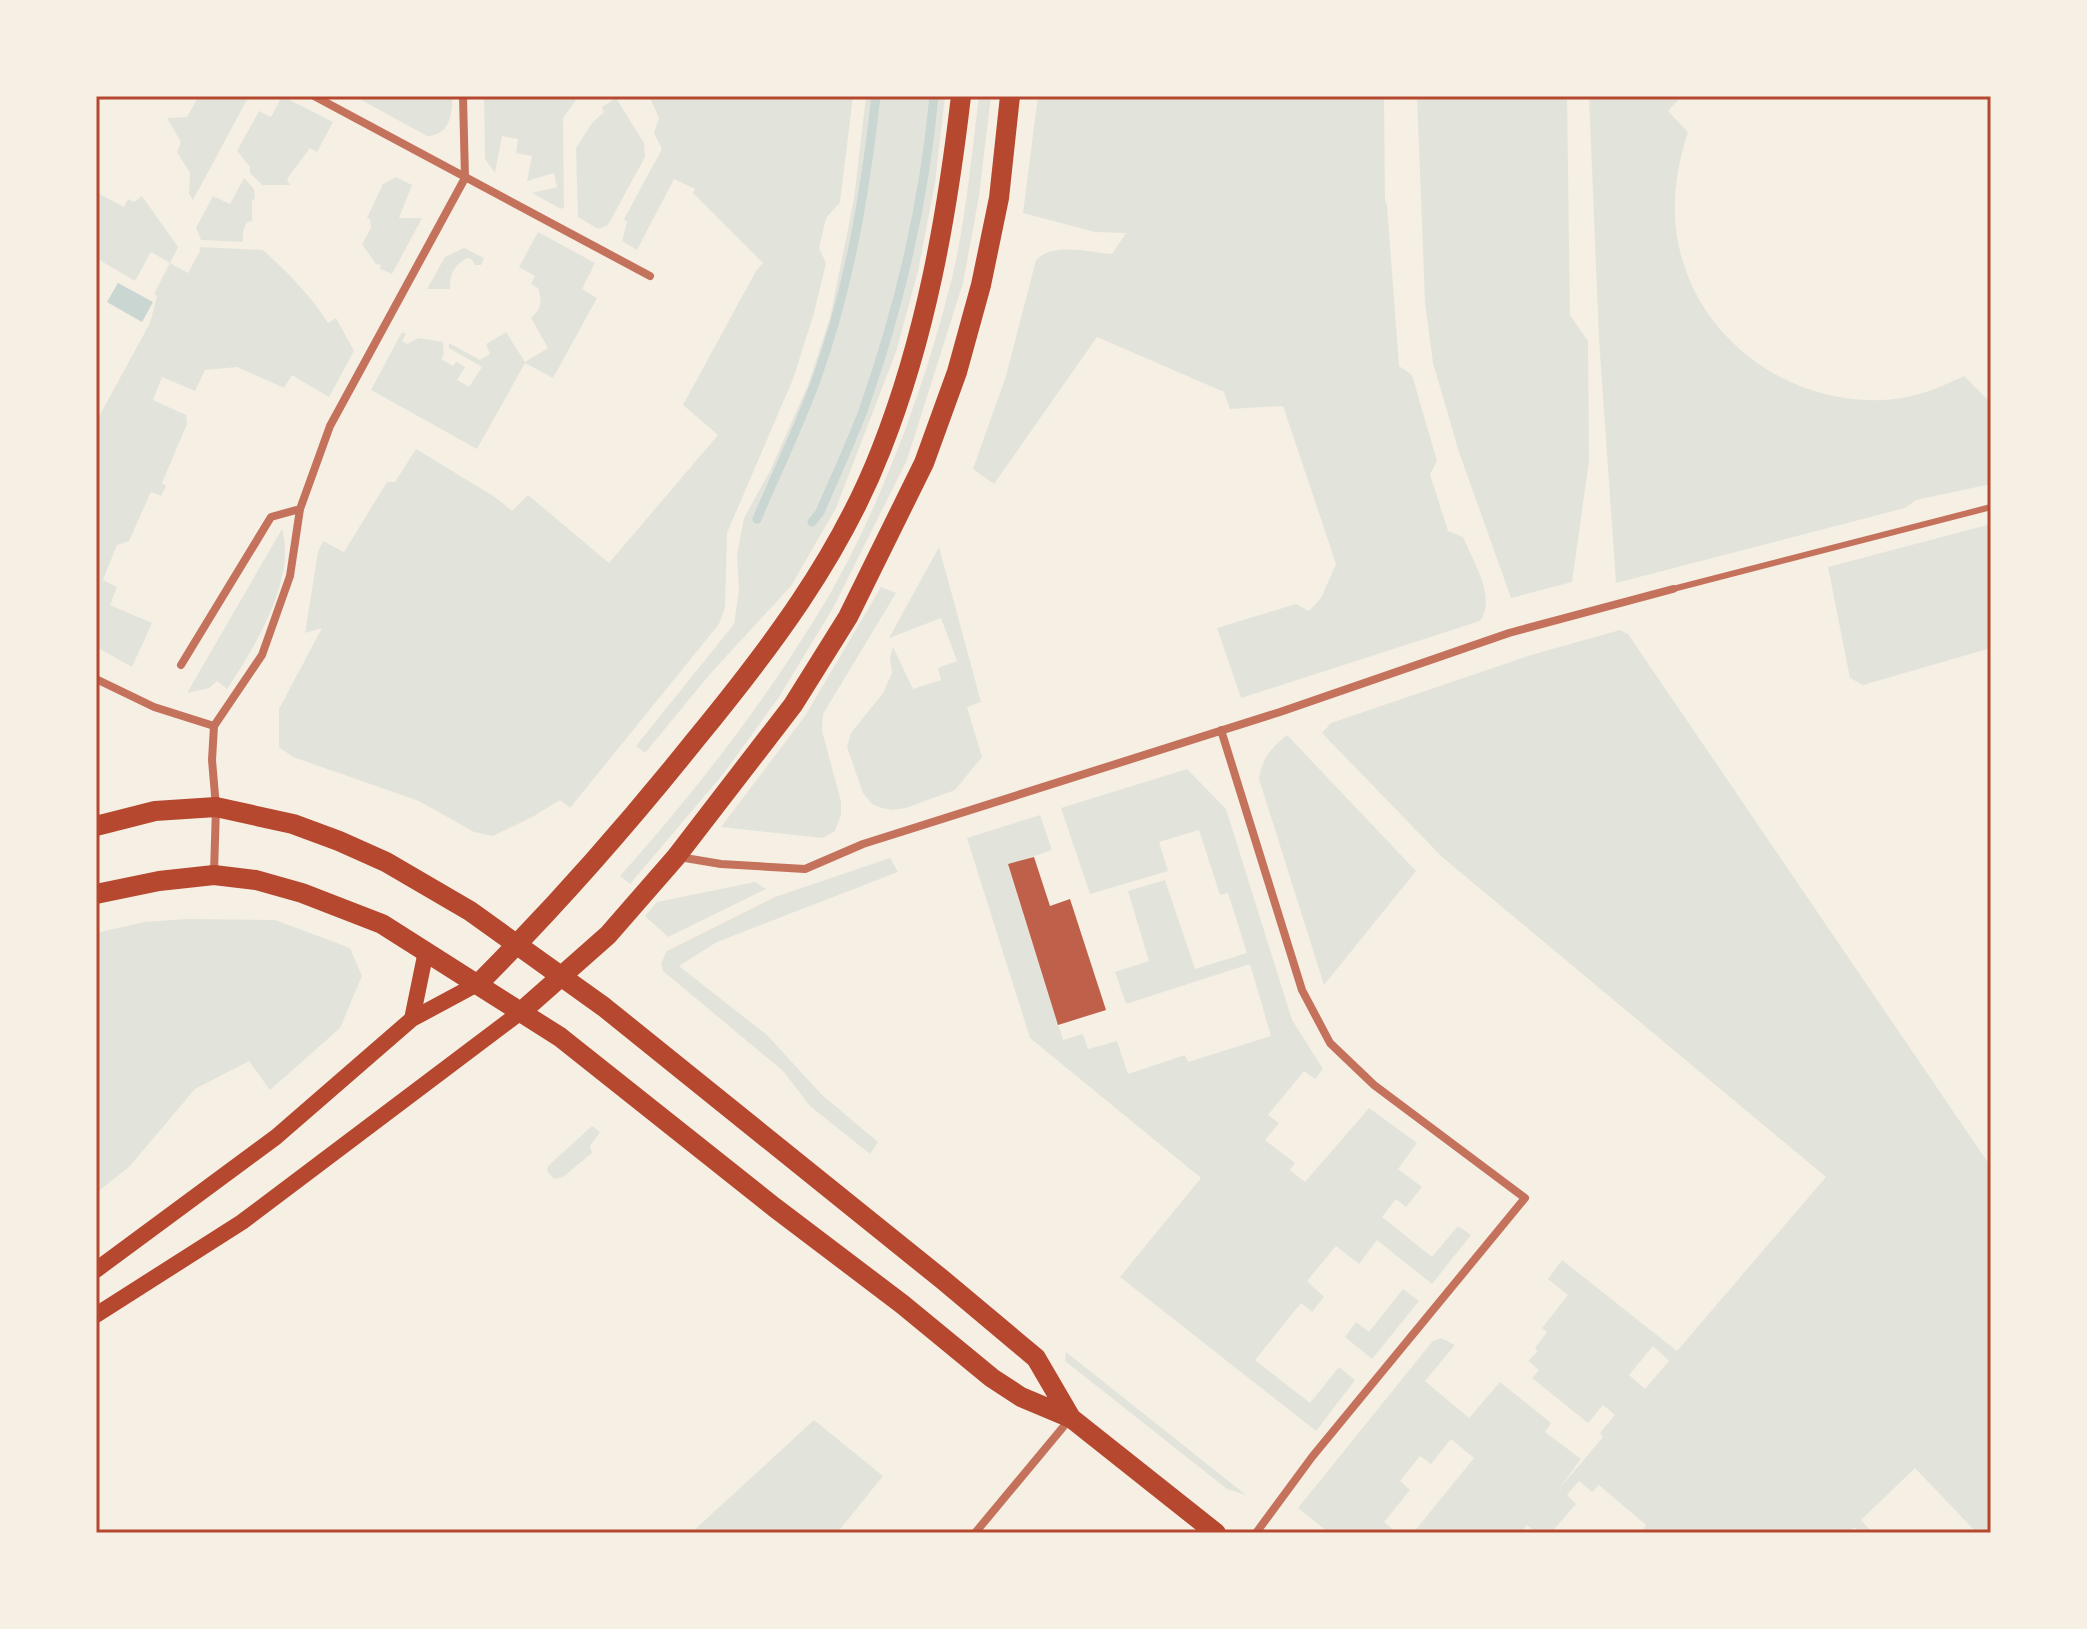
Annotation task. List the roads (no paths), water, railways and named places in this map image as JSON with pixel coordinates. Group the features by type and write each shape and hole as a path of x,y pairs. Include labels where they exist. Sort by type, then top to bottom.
{"main road":[{"path":"96,1270 276,1137 412,1019 479,983 518,945 653,793 747,676 808,592 853,511 881,449 935,274 950,190 961,96"},
{"path":"96,1315 242,1222 564,976 608,935 676,857 793,705 848,617 924,463 957,372 981,285 999,198 1010,96"},
{"path":"96,826 155,811 216,807 293,824 386,862 470,911 564,976 847,1201 1036,1358 1071,1418"},
{"path":"96,894 159,881 214,875 256,880 302,893 382,924 522,1011 595,1064 992,1378 1021,1397 1071,1418 1216,1533"},
{"path":"412,1019 426,951"}],"street":[{"path":"314,96 650,276"},
{"path":"214,875 214,726 262,655 290,576 300,509 330,426 465,178 463,96"},
{"path":"181,665 271,517 300,509"},
{"path":"676,857 721,864 805,869 863,844 1280,712 1509,633 1673,589"},
{"path":"96,679 154,707 214,726"},
{"path":"1221,730 1302,990 1330,1043 1374,1085 1525,1198 1312,1457 1256,1533"},
{"path":"975,1533 1071,1418"}],"lane":[{"path":"1673,589 1991,507"}],"waterway":[{"path":"757,519 808,400 837,313 861,205 876,96"},
{"path":"812,522 820,512 858,424 888,334 917,216 934,96"}]}
